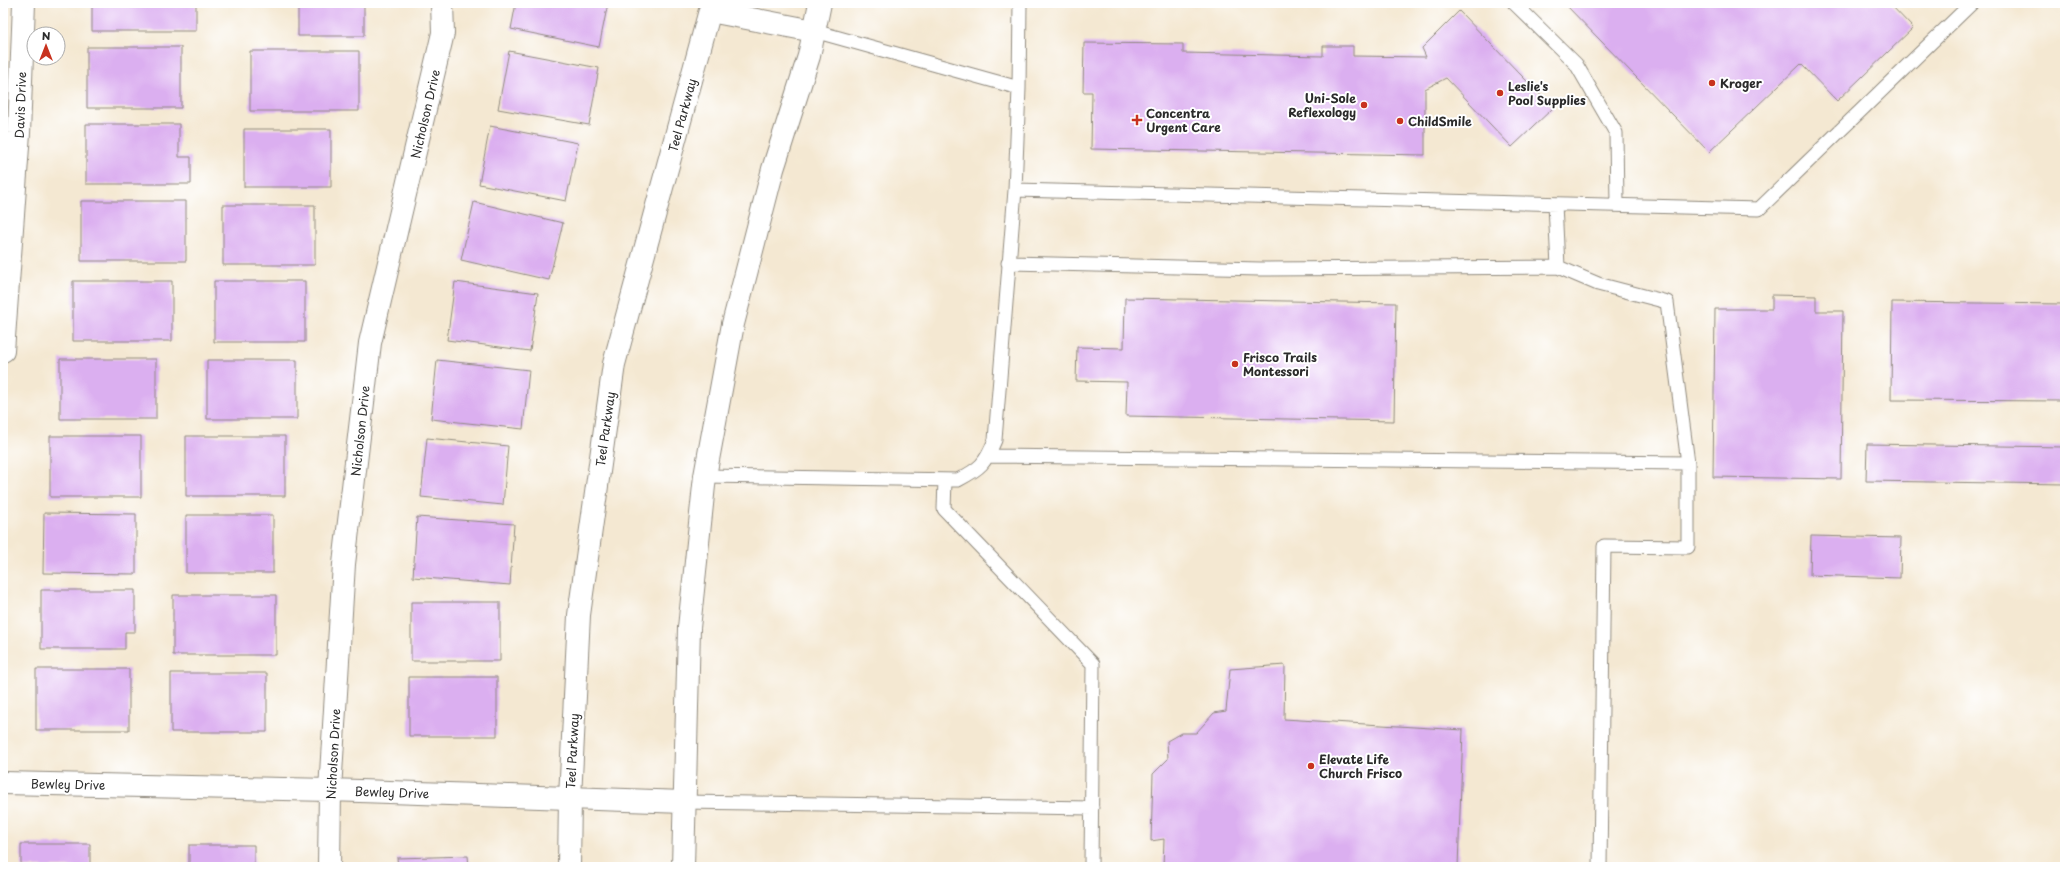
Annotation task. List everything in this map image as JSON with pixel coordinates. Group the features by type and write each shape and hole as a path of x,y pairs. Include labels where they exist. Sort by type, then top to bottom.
{"street":[{"name":"Davis Drive","path":"3,351 19,133 24,3"},
{"name":"Nicholson Drive","path":"329,867 330,790 344,564 370,343 443,33 442,3"},
{"path":"683,867 689,628 705,476 733,324 773,169 809,56 820,3"},
{"path":"711,7 814,31"},
{"name":"Teel Parkway","path":"569,867 570,798 579,615 614,364 711,7"},
{"name":"Bewley Drive","path":"3,783 330,790 684,802"}],"lane":[{"path":"705,476 958,480 978,470 988,456 995,440 1015,190 1019,88 1020,3"},
{"path":"1514,3 1576,64 1616,133 1616,205"},
{"path":"1015,190 1759,209 1972,3"},
{"path":"814,31 1019,88"},
{"path":"1555,204 1558,268"},
{"path":"1008,263 1080,266 1260,268 1558,268 1598,284 1667,302 1688,463 1688,547 1604,546 1600,867"},
{"path":"988,456 1688,463"},
{"path":"945,480 944,509 1093,664 1091,867"},
{"path":"684,802 1092,808"}],"building":[{"path":"92,3 196,3 196,31 92,31"},
{"path":"298,3 364,3 364,36 298,36"},
{"path":"516,3 608,3 599,47 511,29"},
{"name":"Kroger","path":"1564,3 1889,3 1913,28 1837,101 1801,64 1709,152"},
{"path":"1459,11 1553,108 1512,147 1446,78 1425,89 1425,155 1091,149 1092,92 1083,92 1084,43 1183,44 1183,53 1323,56 1323,46 1353,46 1353,56 1426,57 1422,48"},
{"path":"87,47 181,47 181,108 87,108"},
{"path":"250,51 359,51 359,111 250,111"},
{"path":"509,51 599,68 589,125 498,109"},
{"path":"86,124 179,124 179,157 191,157 191,184 86,184"},
{"path":"490,126 578,143 566,201 479,184"},
{"path":"244,129 331,129 331,187 244,187"},
{"path":"81,201 186,201 186,261 81,261"},
{"path":"474,202 563,223 549,280 461,260"},
{"path":"223,205 315,205 315,265 223,265"},
{"path":"73,281 172,281 172,341 73,341"},
{"path":"214,281 305,281 305,342 214,342"},
{"path":"455,282 538,293 530,351 447,340"},
{"path":"1772,295 1816,296 1816,311 1843,311 1841,479 1713,477 1715,309 1772,309"},
{"name":"Frisco Trails Montessori","path":"1125,298 1396,303 1394,421 1126,416 1127,382 1076,381 1077,347 1124,348"},
{"path":"1892,302 2065,304 2065,401 1891,400"},
{"path":"60,359 156,359 156,419 60,419"},
{"path":"207,360 297,360 297,419 207,419"},
{"path":"437,360 529,370 523,429 431,419"},
{"path":"50,436 141,436 141,497 50,497"},
{"path":"186,436 285,436 285,496 186,496"},
{"path":"427,438 508,446 503,505 421,497"},
{"path":"1867,444 2065,447 2065,484 1866,481"},
{"path":"44,513 136,514 136,574 43,573"},
{"path":"186,515 273,515 273,573 186,573"},
{"path":"417,517 514,524 510,585 413,577"},
{"path":"1811,536 1901,538 1900,578 1810,575"},
{"path":"41,590 135,590 135,632 125,632 125,649 41,649"},
{"path":"173,595 276,595 276,655 173,655"},
{"path":"411,602 500,602 500,661 411,661"},
{"name":"Elevate Life Church Frisco","path":"1285,665 1284,719 1463,730 1458,867 1163,867 1164,839 1151,841 1153,774 1168,759 1167,741 1181,733 1196,733 1214,713 1226,711 1230,669"},
{"path":"36,669 129,669 129,730 36,730"},
{"path":"171,673 267,673 267,732 171,732"},
{"path":"409,677 497,677 497,736 409,736"},
{"path":"21,844 90,844 90,867 21,867"},
{"path":"189,845 254,845 254,867 189,867"},
{"path":"468,856 469,867 398,867 397,858"}],"place":[{"name":"Kroger","path":"1712,83"},
{"name":"Leslie's Pool Supplies","path":"1500,93"},
{"name":"Uni-Sole Reflexology","path":"1364,105"},
{"name":"Concentra Urgent Care","path":"1137,120"},
{"name":"ChildSmile","path":"1400,121"},
{"name":"Frisco Trails Montessori","path":"1235,364"},
{"name":"Elevate Life Church Frisco","path":"1311,766"}]}
